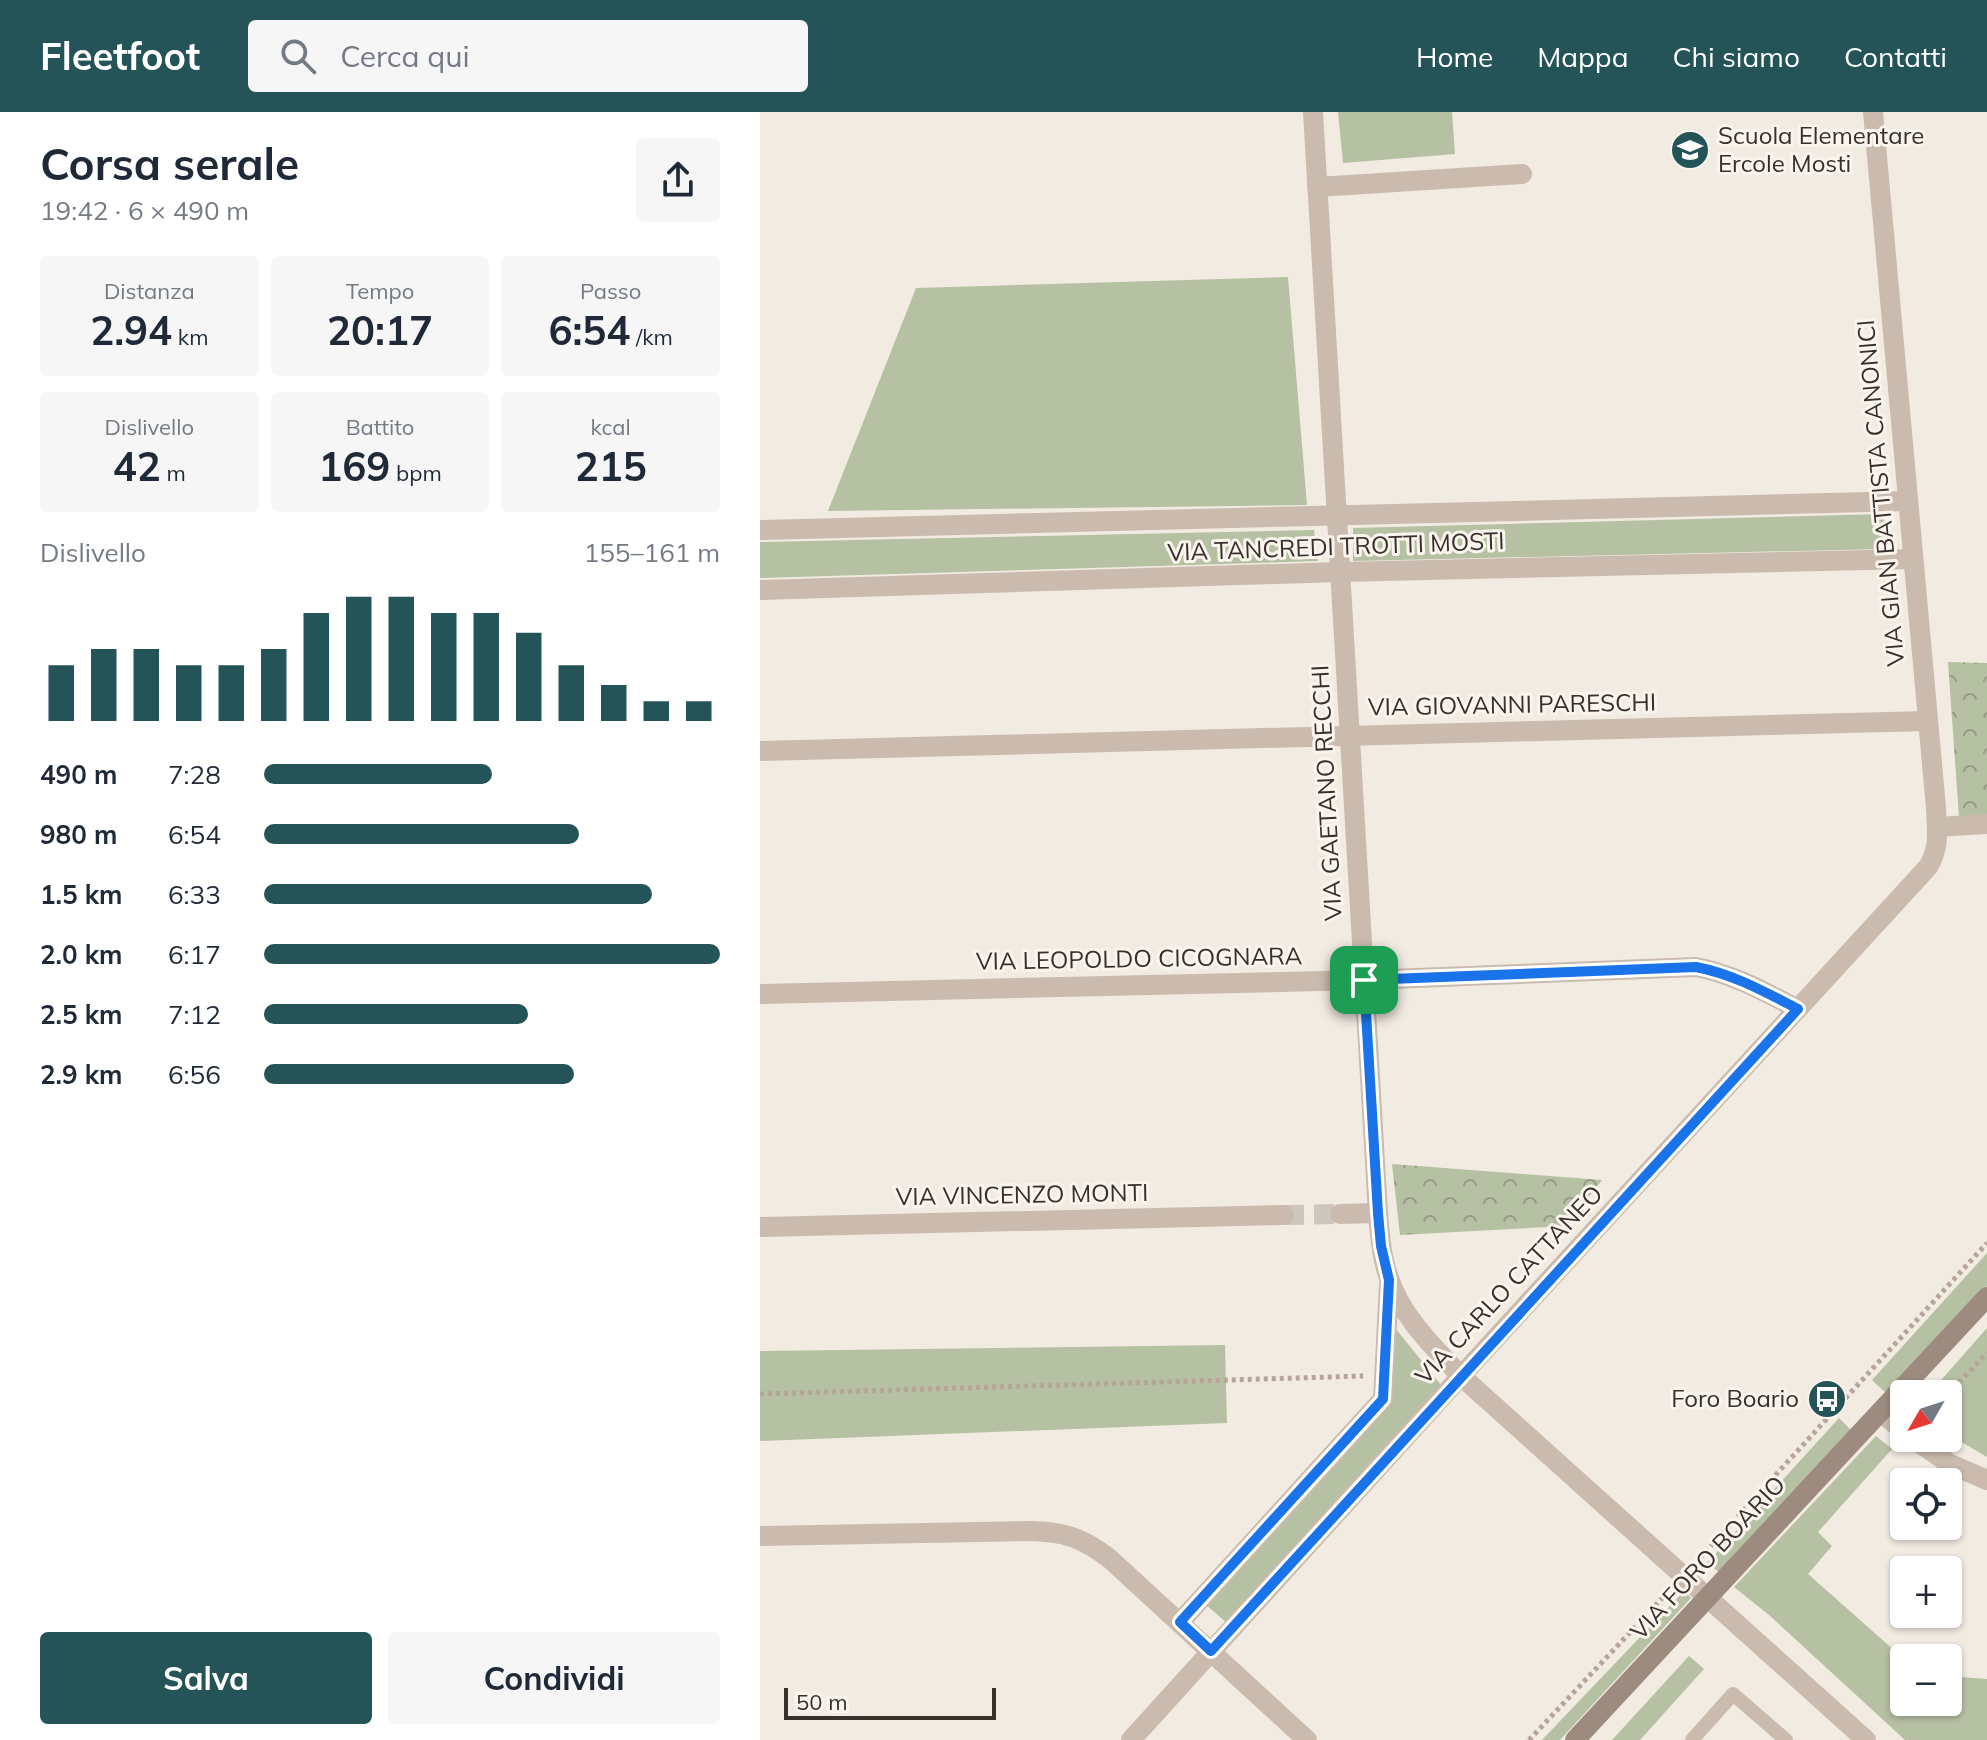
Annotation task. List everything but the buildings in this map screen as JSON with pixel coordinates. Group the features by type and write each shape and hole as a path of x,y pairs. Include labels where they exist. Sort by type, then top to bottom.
{"street":[{"name":"VIA GAETANO RECCHI","path":"1313,112 1378,1213 1389,1280 1414,1323 1461,1376 1866,1740"},
{"name":"VIA GIAN BATTISTA CANONICI","path":"1873,112 1937,827 1937,847 1928,867"},
{"path":"1317,187 1522,174"},
{"name":"VIA TANCREDI TROTTI MOSTI","path":"760,530 1908,501"},
{"name":"VIA TANCREDI TROTTI MOSTI","path":"760,590 1340,572 1913,559"},
{"name":"VIA GIOVANNI PARESCHI","path":"760,751 1928,721"},
{"path":"1937,827 1987,824"},
{"name":"VIA CARLO CATTANEO","path":"1131,1740 1928,867"},
{"name":"VIA LEOPOLDO CICOGNARA","path":"760,994 1364,980 1696,967 1736,977 1798,1009"},
{"path":"1340,1214 1378,1213"},
{"name":"VIA VINCENZO MONTI","path":"760,1227 1284,1215"},
{"name":"VIA CARLO CATTANEO","path":"1180,1622 1383,1399 1389,1280"},
{"name":"VIA FORO BOARIO","path":"1575,1740 1987,1297"},
{"path":"1880,1412 1890,1420"},
{"path":"1932,1452 1950,1464 1987,1480"},
{"path":"760,1536 1031,1531 1067,1534 1095,1547 1307,1740"}],"lane":[{"path":"1692,1740 1733,1694 1786,1740"}],"path":[{"path":"1529,1740 1987,1243"},
{"path":"1961,1380 1987,1353"},
{"path":"760,1394 1384,1376"}],"green space":[{"path":"1338,112 1452,112 1455,154 1343,163"},
{"path":"1288,277 1307,505 828,511 916,288"},
{"path":"1884,514 1884,549 1353,561 1353,528"},
{"path":"1314,530 1318,561 760,578 760,542"},
{"path":"1948,662 1987,663 1987,816 1959,817"},
{"path":"1392,1164 1602,1180 1566,1226 1400,1235"},
{"path":"1987,1253 1987,1286 1902,1380 1890,1380 1888,1395 1872,1380"},
{"path":"1987,1328 1987,1457 1962,1442 1962,1380 1941,1380"},
{"path":"1396,1329 1441,1385 1228,1624 1204,1603 1389,1404"},
{"path":"1225,1345 1227,1423 760,1441 760,1351"},
{"path":"1839,1418 1851,1430 1719,1572 1707,1563"},
{"path":"1876,1436 1890,1447 1890,1451 1818,1532 1832,1546 1808,1574 1890,1647 1890,1716 1962,1716 1962,1677 1987,1679 1987,1740 1905,1740 1769,1615 1734,1587"},
{"path":"1684,1591 1691,1598 1560,1740 1542,1740"},
{"path":"1689,1656 1704,1669 1640,1740 1612,1740"}],"tunnel":[{"path":"1284,1215 1340,1214"}],"place":[{"name":"Scuola Elementare Ercole Mosti","path":"1690,150"},
{"name":"Foro Boario","path":"1827,1399"}],"route":[{"path":"1696,967 1736,977 1798,1009 1211,1651 1180,1622 1383,1399 1389,1280 1378,1213 1364,980 1696,967"}]}
